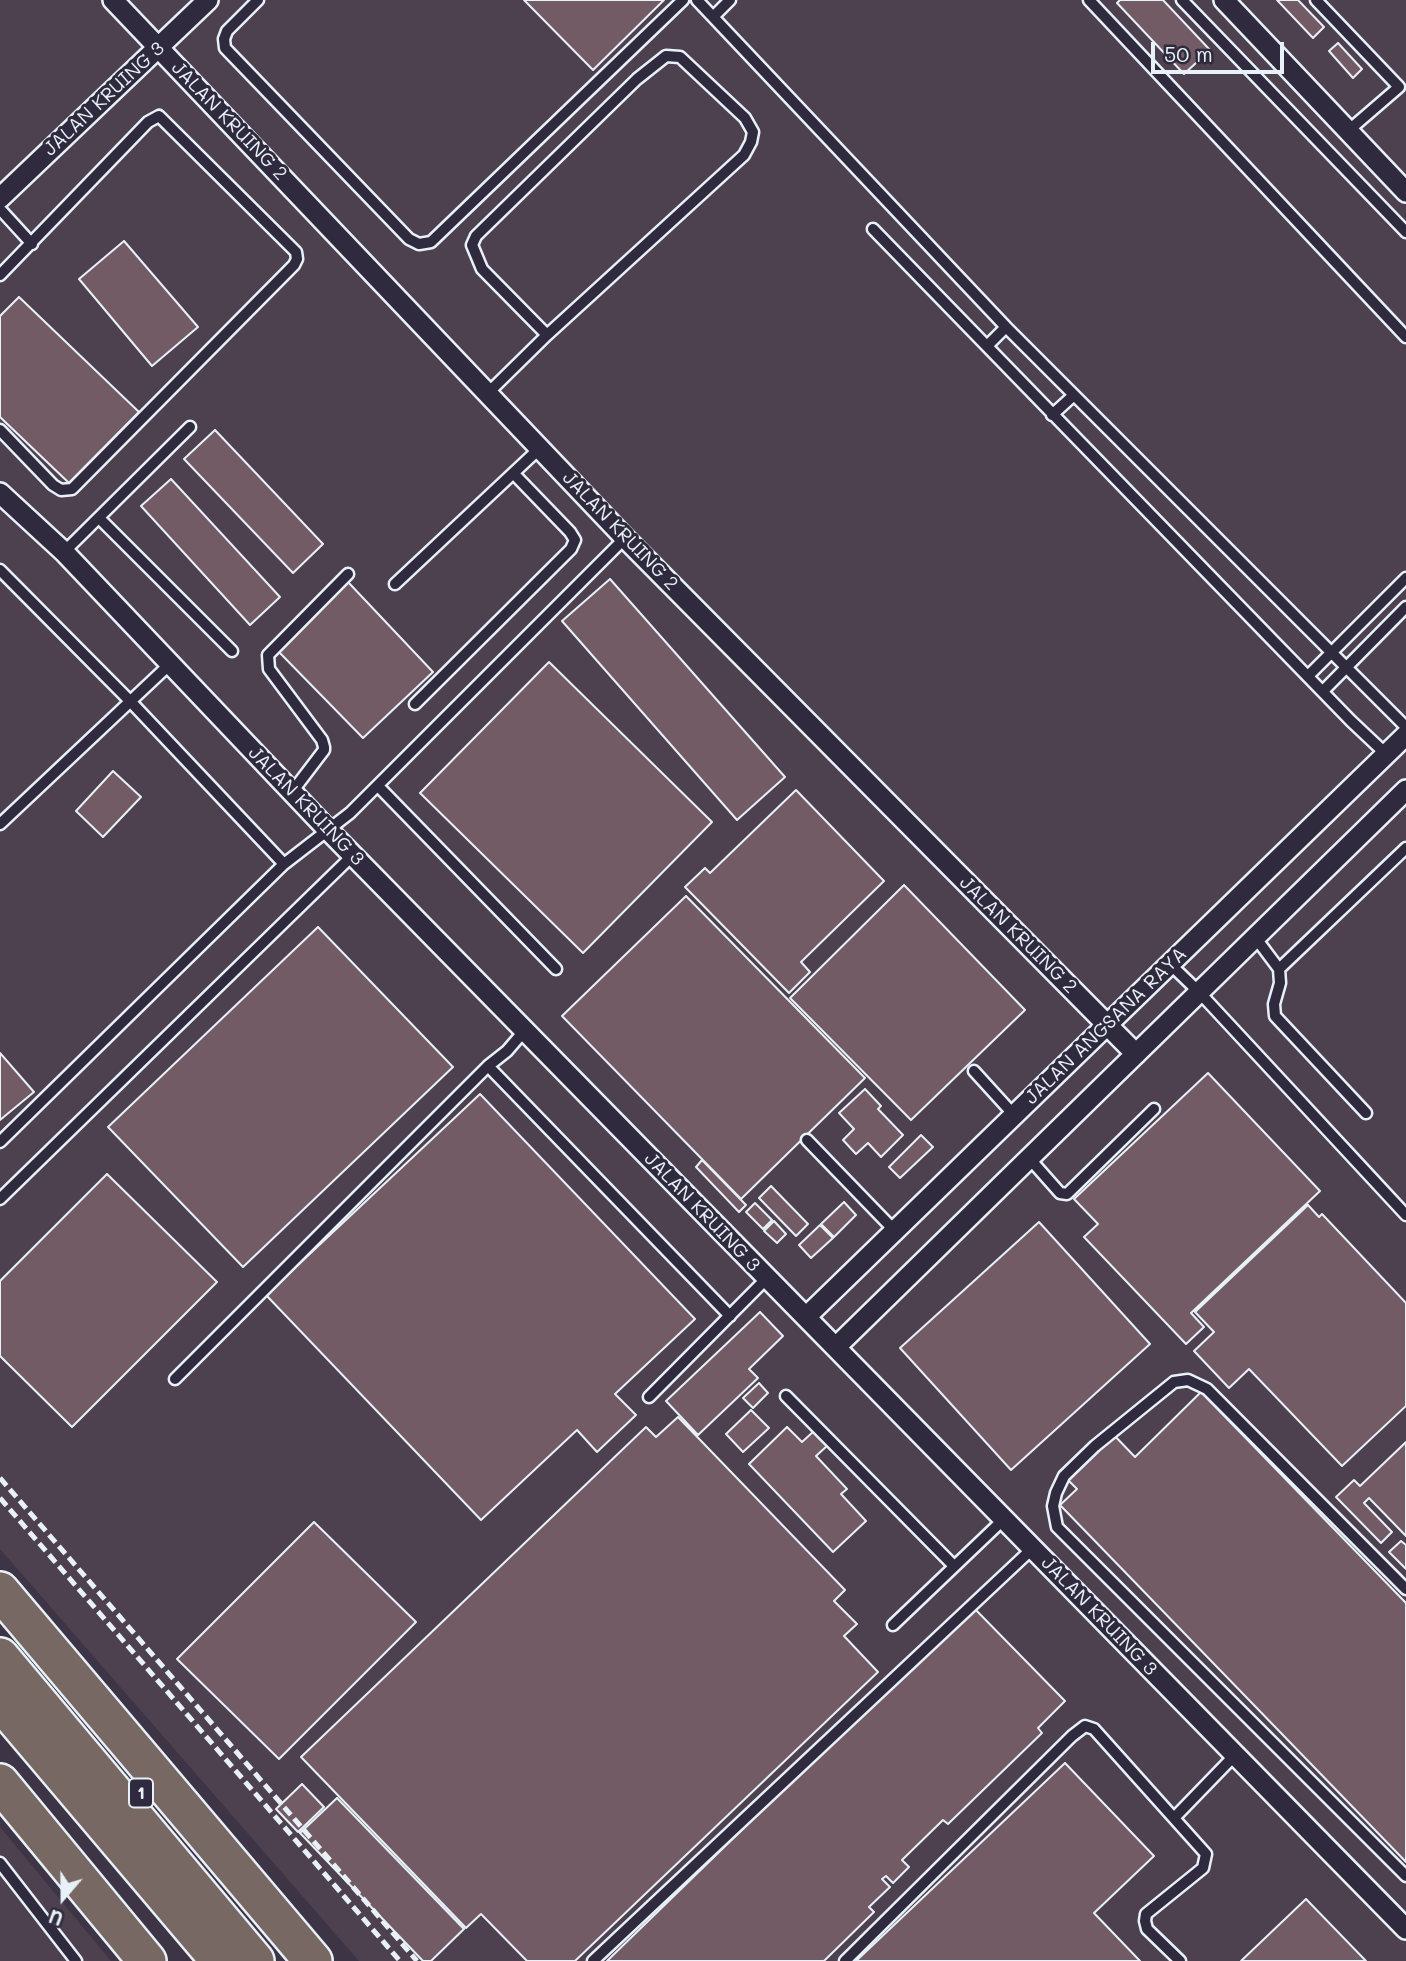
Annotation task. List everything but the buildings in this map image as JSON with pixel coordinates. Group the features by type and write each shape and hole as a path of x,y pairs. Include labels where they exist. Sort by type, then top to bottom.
{"highway":[{"path":"0,1591 313,1961"},
{"name":"1","path":"0,1626 282,1961"},
{"name":"1","path":"0,1657 256,1961"},
{"path":"0,1701 220,1961"},
{"path":"0,1721 201,1961"},
{"path":"0,1783 148,1961"}],"street":[{"name":"JALAN KRUING 2","path":"113,0 625,538 1136,1054"},
{"name":"JALAN KRUING 3","path":"0,198 208,0"},
{"path":"1224,0 1406,192"},
{"name":"JALAN KRUING 3","path":"0,493 64,552 329,831 1406,1930"},
{"name":"JALAN ANGSANA RAYA","path":"806,1317 1406,734"},
{"path":"836,1348 1406,790"}],"lane":[{"path":"258,0 227,31 225,48 409,239 419,244 431,242 683,0"},
{"path":"696,0 1006,327 1406,727"},
{"path":"713,17 730,0"},
{"path":"1089,0 1406,337"},
{"path":"1182,0 1406,232"},
{"path":"1316,0 1403,91 1348,131"},
{"path":"488,393 547,335 744,155 753,132 745,118 680,57 666,56 637,79 476,236 472,245 482,269 547,335"},
{"path":"0,275 148,122 159,116 296,252 297,259 72,489 61,491 52,485 0,430"},
{"path":"0,209 32,244"},
{"path":"873,229 1386,754"},
{"path":"987,346 1006,327"},
{"path":"1052,415 1074,395"},
{"path":"64,552 190,427"},
{"path":"395,584 541,448"},
{"path":"415,704 570,549 575,540 515,475"},
{"path":"99,518 232,651"},
{"path":"0,1142 284,864 329,831 378,786 625,538"},
{"path":"0,570 130,701 284,864"},
{"path":"292,792 324,750 323,740 269,669 268,655 348,574"},
{"path":"1308,676 1406,578"},
{"path":"1323,691 1406,607"},
{"path":"0,824 170,664"},
{"path":"378,786 556,969"},
{"path":"1279,968 1406,848"},
{"path":"0,1199 353,855"},
{"path":"1255,937 1279,968 1280,983 1274,1004 1275,1016 1366,1113"},
{"path":"1170,964 1406,1215"},
{"path":"175,1379 488,1066 507,1051 524,1030"},
{"path":"488,1066 730,1316"},
{"path":"974,1071 1014,1115"},
{"path":"1029,1158 1060,1193 1068,1194 1154,1109"},
{"path":"807,1140 895,1231"},
{"path":"649,1397 768,1278"},
{"path":"1406,1590 1207,1389 1188,1380 1174,1382 1095,1446 1064,1476 1056,1493 1053,1506 1057,1527 1406,1876"},
{"path":"786,1396 953,1565"},
{"path":"892,1625 1004,1519"},
{"path":"593,1961 1033,1548"},
{"path":"845,1961 1082,1727 1094,1729 1206,1854 1203,1868 1146,1914 1147,1929 1180,1961"},
{"path":"1174,1818 1235,1755"},
{"path":"0,1863 76,1961"}],"shaded area":[{"path":"0,0 1406,0 1406,1961 359,1961 0,1549"},
{"path":"0,1827 111,1961 0,1961"}],"railway":[{"path":"0,1478 417,1961"},
{"path":"0,1498 400,1961"}]}
